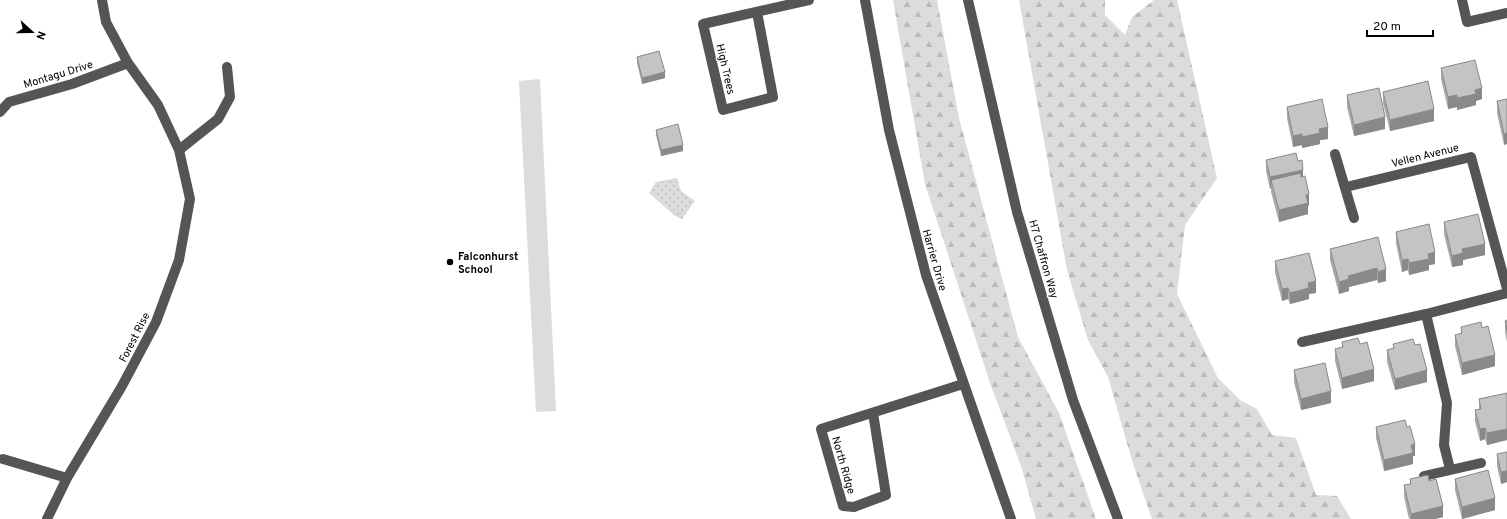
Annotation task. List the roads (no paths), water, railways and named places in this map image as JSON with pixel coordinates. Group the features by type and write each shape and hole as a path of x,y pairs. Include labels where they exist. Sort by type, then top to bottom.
{"street":[{"name":"Forest Rise","path":"47,519 66,478 122,386 156,322 179,260 190,199 179,150 158,105 128,63 106,22 102,0"},
{"name":"High Trees","path":"757,12 773,97 723,110 703,24 809,0"},
{"name":"Harrier Drive","path":"865,0 889,130 926,275 1011,519"},
{"name":"H7 Chaffron Way","path":"968,0 1018,212 1073,400 1118,519"},
{"path":"1462,0 1467,22 1507,13"},
{"name":"Montagu Drive","path":"0,112 8,102 72,84 128,63"},
{"path":"179,150 218,119 230,97 227,67"},
{"path":"1335,154 1354,218"},
{"name":"Vellen Avenue","path":"1346,187 1471,156 1507,289"},
{"path":"1302,342 1426,314 1507,293"},
{"path":"1426,314 1448,403 1444,445 1450,469"},
{"name":"North Ridge","path":"873,413 886,496 854,507 843,506 821,429 963,384"},
{"path":"3,459 66,478"},
{"path":"1424,476 1481,463"}],"place":[{"name":"Falconhurst School","path":"450,262"}]}
